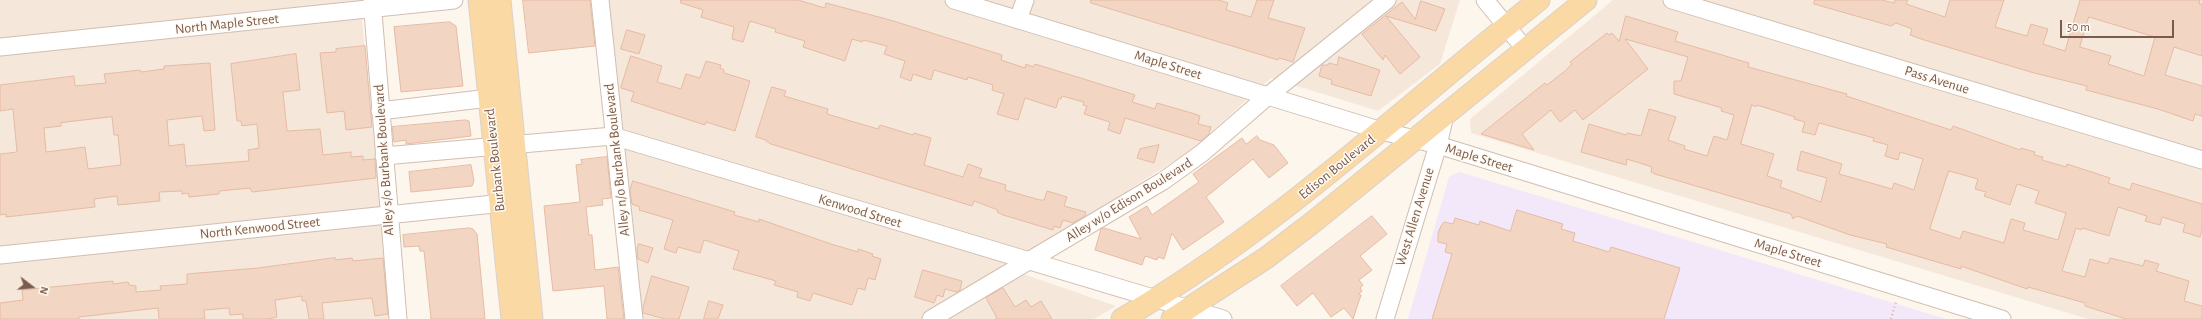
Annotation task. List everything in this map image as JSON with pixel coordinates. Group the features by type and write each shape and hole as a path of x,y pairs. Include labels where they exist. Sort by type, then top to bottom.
{"main road":[{"name":"Burbank Boulevard","path":"479,0 512,319"},
{"name":"Burbank Boulevard","path":"500,0 532,319"},
{"name":"Edison Boulevard","path":"1122,319 1158,298 1237,245 1290,205 1539,0"},
{"name":"Edison Boulevard","path":"1172,319 1266,258 1586,0"}],"street":[{"name":"North Maple Street","path":"0,47 372,5 454,0"},
{"name":"Alley n/o Burbank Boulevard","path":"600,0 613,136 634,319"},
{"name":"Maple Street","path":"954,0 1268,96 1438,145 2002,319"},
{"path":"1018,20 1025,0"},
{"name":"Alley w/o Edison Boulevard","path":"931,319 1163,181 1202,153 1268,96 1388,0"},
{"path":"1485,0 1525,49"},
{"name":"Pass Avenue","path":"1672,0 2202,160"},
{"name":"Alley s/o Burbank Boulevard","path":"372,5 388,215 398,319"},
{"path":"380,111 489,98"},
{"name":"West Allen Avenue","path":"1385,319 1438,145 1445,115"},
{"name":"Kenwood Street","path":"384,156 613,136 1028,262 1158,298 1223,319"},
{"name":"North Kenwood Street","path":"0,255 520,202"}],"shaded area":[{"path":"0,0 360,0 392,319 0,319"},
{"path":"608,0 1460,0 1440,64 1378,111 1271,78 1191,150 1036,249 1000,266 1116,306 1094,319 642,319"},
{"path":"1613,0 2202,0 2202,319 2088,319 1471,133 1470,119"},
{"path":"1459,172 1946,319 1408,319 1449,177"}],"building":[{"path":"523,0 590,0 595,46 529,53"},
{"path":"681,0 798,0 825,8 826,3 890,20 1002,55 1001,60 1025,68 1026,64 1033,67 1035,64 1129,93 1135,95 1132,102 1155,109 1157,103 1195,114 1200,116 1198,124 1211,127 1209,134 1201,141 1125,118 1120,134 1108,130 1110,122 1084,114 1087,106 1083,105 1084,102 1062,96 1061,99 1059,98 1056,108 1025,98 1018,120 997,114 1004,94 992,90 993,85 968,77 967,80 934,70 931,80 913,74 911,81 900,77 905,61 884,54 887,46 852,39 845,61 803,47 805,41 775,32 776,29 750,21 743,42 732,39 734,27 701,17 703,10 681,3"},
{"path":"1091,0 1219,0 1228,3 1226,10 1251,17 1257,0 1274,0 1268,18 1305,28 1293,62 1279,58 1278,60 1091,3"},
{"path":"1815,0 1882,0 1894,3 1895,0 1908,0 1906,4 1945,17 1950,0 2004,0 1995,27 2027,36 2031,24 2048,29 2043,44 2065,51 2080,0 2200,0 2199,4 2202,4 2202,56 2174,47 2165,75 2202,86 2202,116 2195,114 2193,121 2158,109 2086,90 2087,86 2034,73 1924,40 1910,35 1912,29 1896,23 1891,26 1814,4","holes":["2089,17 2155,37 2144,76 2108,64 2111,56 2080,47"]},
{"path":"1421,1 1445,9 1436,31 1386,16 1420,57 1400,74 1385,55 1383,60 1362,34 1402,2 1415,19"},
{"path":"1626,16 1678,32 1675,41 1749,63 1748,67 1847,94 1846,96 1951,130 1953,126 2020,150 2021,148 2035,152 2034,155 2043,157 2042,160 2066,167 2067,164 2110,178 2108,183 2130,190 2132,183 2202,204 2202,230 2200,237 2183,232 2185,224 2162,217 2160,225 2145,221 2147,216 2118,207 2109,236 2082,228 2081,230 2076,228 2062,271 2085,277 2090,259 2108,264 2110,258 2143,266 2145,260 2159,264 2156,271 2189,281 2184,301 2202,306 2202,319 2126,319 2085,306 2085,303 2028,287 2027,289 1961,266 1961,269 1886,247 1887,244 1850,235 1797,216 1793,219 1791,214 1655,174 1651,172 1652,167 1627,159 1626,165 1581,152 1589,124 1626,135 1627,133 1641,136 1649,109 1676,117 1668,140 1685,146 1684,149 1707,156 1714,136 1727,140 1734,115 1721,111 1722,108 1674,94 1674,81 1681,81 1688,57 1625,39 1648,69 1583,120 1575,110 1560,122 1551,110 1522,134 1534,150 1481,134 1545,83 1547,85 1565,71 1572,64 1570,62 1607,33 1609,35 1612,33 1619,41","holes":["1752,105 1756,107 1757,105 1795,117 1794,119 1805,122 1802,132 1815,135 1819,123 1874,138 1873,141 1888,145 1885,156 1898,160 1900,152 1923,159 1914,190 1894,183 1892,189 1839,174 1842,164 1801,151 1797,170 1827,178 1821,202 1780,187 1782,181 1767,176 1774,154 1741,144","1949,171 1978,179 1975,189 1986,192 1984,196 2010,205 2017,184 2039,191 2035,203 2066,213 2058,240 2023,230 2025,223 2011,219 2004,243 1963,231 1960,239 1930,229"]},
{"path":"450,22 456,26 463,86 401,92 394,27"},
{"path":"627,30 645,35 639,54 621,49"},
{"path":"365,46 372,127 346,130 344,111 327,113 320,53 336,52 336,49"},
{"path":"296,54 300,90 283,92 287,131 320,129 323,155 351,152 351,157 363,156 363,160 375,159 376,178 252,192 250,188 219,191 219,194 189,197 188,193 182,194 182,191 159,192 160,201 118,205 117,196 94,199 95,207 6,217 6,214 0,215 0,154 17,152 13,109 0,111 0,85 74,76 75,86 106,83 104,74 140,70 141,72 164,69 164,66 210,63 215,130 204,131 202,116 167,120 169,146 184,144 186,166 249,161 248,150 259,148 257,124 242,126 241,121 237,121 231,64","holes":["112,117 114,135 118,135 121,165 88,169 85,147 46,152 44,128 61,126 61,123"]},
{"path":"631,56 662,66 657,82 681,89 686,74 700,78 706,61 721,65 720,68 724,70 724,73 750,81 735,131 706,122 705,125 631,101 634,92 621,88"},
{"path":"1339,57 1380,70 1371,96 1331,84 1332,80 1319,76 1322,65 1328,65 1329,63 1337,65"},
{"path":"772,87 786,91 784,96 828,109 827,114 878,129 880,125 913,135 914,133 931,138 924,165 963,177 968,164 982,169 979,177 1006,185 1005,190 1040,200 1044,200 1047,191 1067,197 1064,206 1086,212 1085,216 1073,223 1063,220 1060,228 1054,226 1053,230 1003,215 997,212 998,210 974,201 972,206 771,144 766,140 756,137"},
{"path":"466,120 469,121 471,136 406,144 406,140 394,142 392,127"},
{"path":"1257,136 1260,140 1274,145 1288,163 1269,178 1253,159 1206,197 1224,222 1183,250 1172,233 1164,259 1158,257 1157,260 1145,256 1142,265 1095,250 1101,229 1104,228 1141,239 1129,217 1147,206 1152,215 1199,182 1193,174 1242,138 1246,144"},
{"path":"1159,145 1154,163 1137,158 1140,149"},
{"path":"607,157 611,198 602,199 603,205 586,207 589,235 592,235 595,270 618,267 624,319 607,319 604,286 553,291 551,274 544,206 580,202 576,165 582,164 581,160"},
{"path":"471,165 474,181 472,186 411,192 409,172"},
{"path":"633,181 735,212 734,215 759,222 759,219 831,244 858,252 858,249 873,254 872,256 881,259 875,280 868,278 865,290 858,288 852,305 813,293 810,301 797,297 798,292 774,285 776,281 733,269 739,251 704,240 700,253 678,247 676,253 664,249 673,220 639,210 640,207 632,204 630,191"},
{"path":"1517,210 1563,224 1561,229 1575,233 1573,241 1609,252 1611,247 1680,268 1664,319 1432,319 1452,254 1445,252 1447,244 1438,242 1438,233 1444,222 1453,224 1455,218 1479,225 1480,221 1510,231"},
{"path":"1372,216 1387,234 1360,256 1372,270 1359,280 1363,285 1360,288 1362,291 1359,294 1361,295 1353,319 1344,308 1331,317 1313,293 1297,306 1281,286"},
{"path":"469,228 473,229 477,234 485,319 431,319 424,251 420,251 419,246 404,247 403,235"},
{"path":"639,244 653,248 648,263 638,259 637,250"},
{"path":"335,258 335,260 352,258 353,261 383,258 388,314 375,316 372,298 322,303 324,319 309,319 306,301 302,301 302,296 275,300 277,317 269,319 243,319 243,314 230,315 229,308 204,310 205,319 159,319 158,308 79,317 79,319 0,319 0,303 23,300 22,290 113,281 113,284 128,282 129,285 136,286 136,292 161,290 160,286 187,284 187,274 258,268"},
{"path":"923,270 962,281 960,290 957,292 945,289 943,297 937,295 934,303 915,297"},
{"path":"652,276 689,287 679,319 665,319 643,313"},
{"path":"1003,288 1015,307 1026,300 1031,307 1041,301 1052,319 995,319 997,318 986,298"},
{"path":"709,301 723,305 718,319 704,319"}]}
